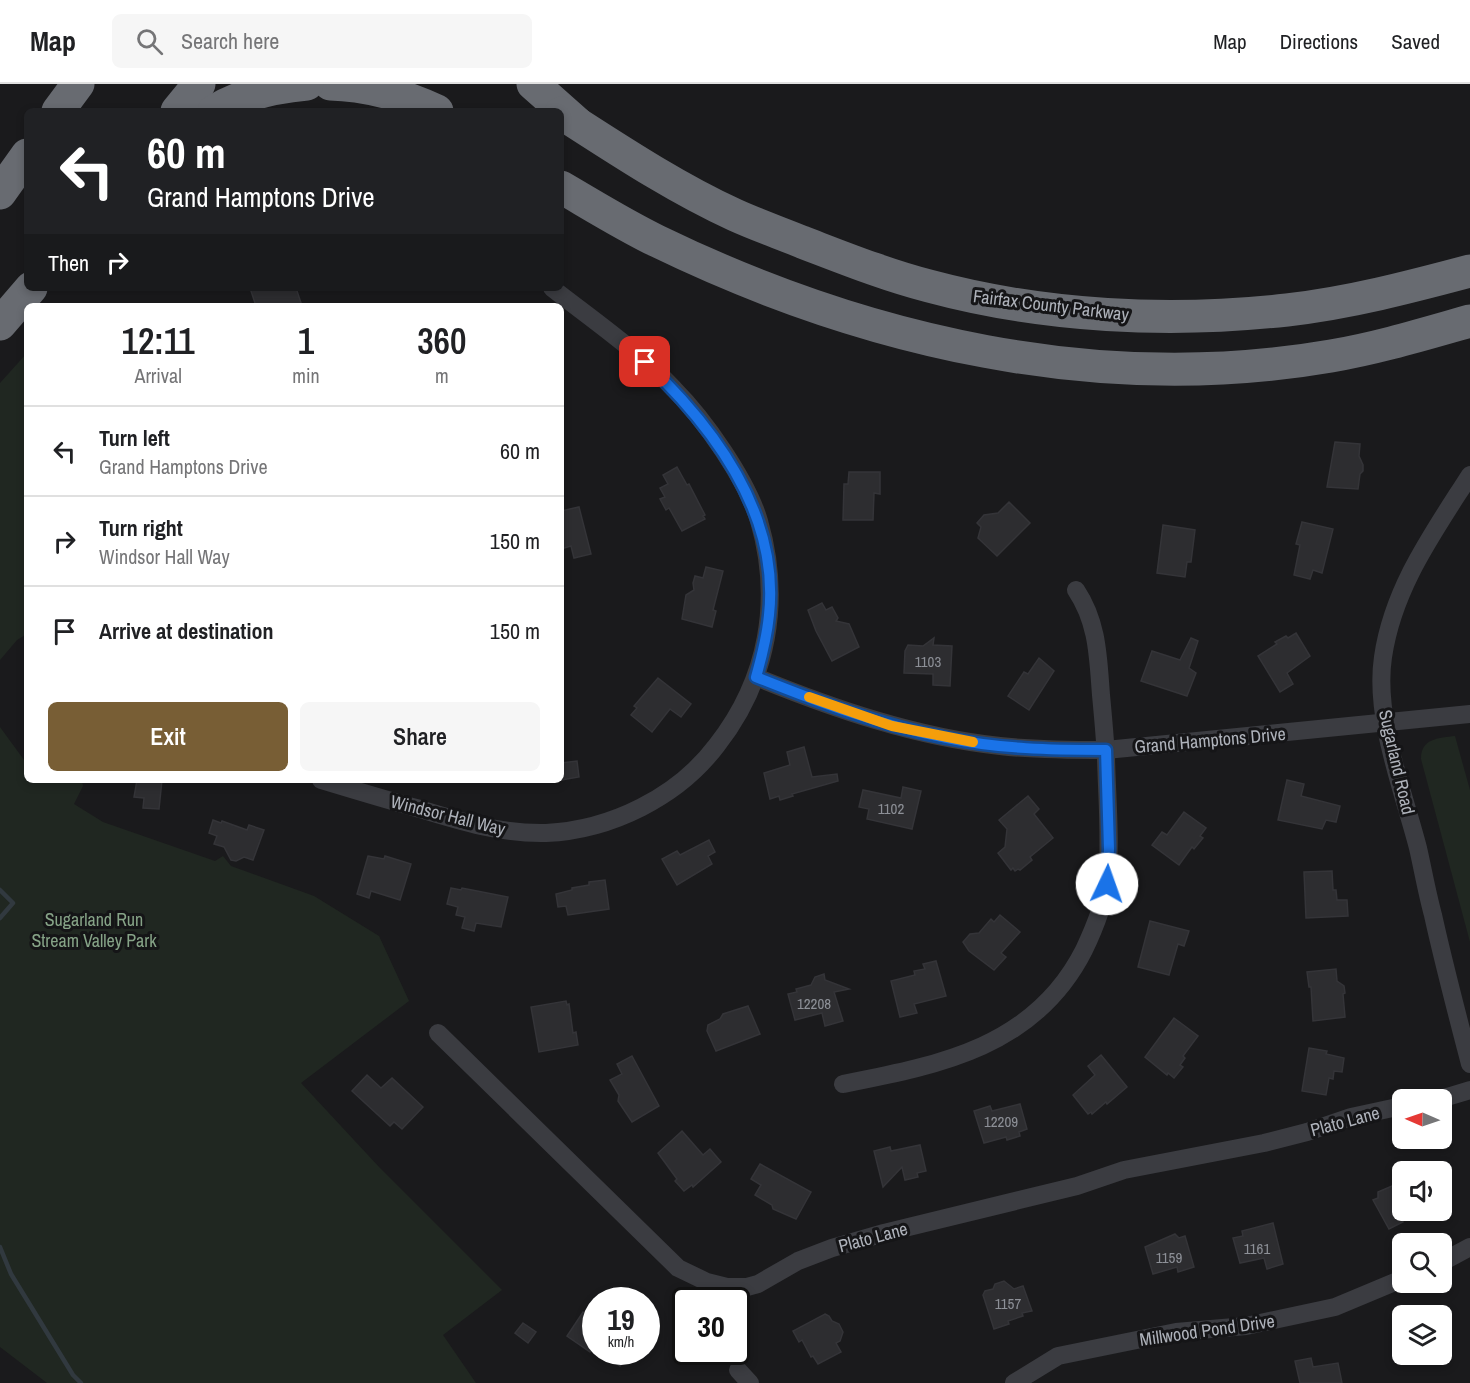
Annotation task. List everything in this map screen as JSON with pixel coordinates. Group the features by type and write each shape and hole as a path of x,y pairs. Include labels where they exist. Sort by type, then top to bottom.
{"highway":[{"path":"60,108 78,84"},
{"path":"179,108 199,84"},
{"path":"220,108 265,90 307,84"},
{"path":"330,84 381,90 429,108"},
{"path":"424,84 455,108"},
{"name":"Fairfax County Parkway","path":"515,84 554,108"},
{"path":"533,84 558,108"},
{"name":"Fairfax County Parkway","path":"565,115 619,151 734,214 884,272 929,286 1011,303 1125,315 1176,316 1287,310 1384,293 1470,272"},
{"path":"0,193 24,159"},
{"path":"564,189 654,240 788,298 922,339 972,350 1081,364 1183,369 1287,362 1332,356 1470,321"},
{"path":"0,324 28,291"},
{"path":"1375,346 1470,338"}],"street":[{"name":"Windsor Hall Way","path":"331,783 479,826 544,833 590,826 619,817 645,805 693,771 732,727 745,703 756,677 770,612 770,580 766,548 758,518 723,450 699,417 645,362 556,291"},
{"name":"Sugarland Road","path":"1470,475 1419,554 1394,610 1383,659 1382,690 1385,723 1419,851 1470,1064"},
{"path":"843,1084 885,1076 962,1056 1015,1029 1060,988 1078,962 1091,935 1107,884 1109,849 1106,750 1097,639 1091,617 1076,590"},
{"name":"Grand Hamptons Drive","path":"756,677 892,726 948,739 1051,750 1106,750 1470,714"},
{"name":"Plato Lane","path":"438,1033 678,1268 707,1282 727,1287 747,1287 758,1284 798,1261 832,1248 884,1233 1077,1186 1124,1170 1263,1143 1307,1132 1351,1117 1392,1108"},
{"path":"1452,1095 1470,1090"},
{"path":"1452,1257 1470,1247"},
{"name":"Millwood Pond Drive","path":"1014,1383 1058,1356 1176,1332 1246,1326 1335,1307 1392,1283"}],"green space":[{"path":"24,356 24,636 17,640 0,660 0,383"},
{"name":"Sugarland Run Stream Valley Park","path":"0,727 24,760 24,783 82,783 74,804 103,822 215,861 223,856 231,866 314,896 379,936 409,1001 301,1083 380,1168 502,1290 443,1335 476,1383 47,1383 0,1347"},
{"path":"1455,736 1470,790 1470,942 1421,759 1424,747 1432,740"}],"building":[{"path":"251,291 297,291 301,303 255,303"},
{"path":"1335,442 1360,444 1359,456 1363,471 1360,474 1358,489 1327,487"},
{"path":"677,467 705,515 703,516 705,519 682,531 669,508 666,510 660,499 665,497 660,488 668,484 663,475"},
{"path":"849,472 880,472 880,494 874,493 873,520 843,520 844,484 848,484"},
{"path":"1009,502 1030,523 997,556 978,538 981,527 977,523 984,515 998,513"},
{"path":"579,507 591,554 574,558 571,546 564,548 564,510"},
{"path":"1302,522 1333,529 1322,573 1313,570 1310,579 1294,575 1300,545 1296,544"},
{"path":"1163,525 1195,530 1191,562 1187,562 1185,577 1157,573"},
{"path":"706,567 723,571 713,610 716,611 712,627 682,619 686,595 694,590 695,576 703,578"},
{"path":"822,603 826,610 832,607 838,618 836,621 849,624 859,647 832,661 808,610"},
{"path":"1296,633 1310,656 1287,673 1293,684 1280,692 1258,656 1277,644 1275,642"},
{"path":"934,638 933,645 952,646 950,686 933,685 933,674 904,673 905,651 908,645 923,646"},
{"path":"1191,638 1198,641 1189,668 1196,673 1187,696 1141,681 1152,651 1180,660"},
{"path":"1039,658 1054,671 1029,710 1008,696 1024,672 1028,674"},
{"path":"658,678 691,704 681,717 670,709 652,732 631,715 637,708 634,706"},
{"path":"804,747 812,777 837,774 838,781 792,794 793,796 780,800 779,796 770,799 764,773 790,765 787,752"},
{"path":"577,761 579,777 564,780 564,763"},
{"path":"1287,780 1304,784 1301,796 1340,806 1336,822 1326,820 1322,829 1278,820"},
{"path":"136,783 162,783 159,809 143,808 144,798 134,797"},
{"path":"903,787 921,791 912,829 867,819 869,809 859,807 863,790 901,798"},
{"path":"1028,796 1039,809 1034,814 1053,838 1030,857 1032,860 1020,870 1015,871 1013,868 1011,870 998,853 1005,847 1007,829 999,820"},
{"path":"1184,812 1206,828 1200,836 1203,838 1194,849 1192,847 1179,865 1152,845 1162,832 1167,835"},
{"path":"213,820 247,830 249,825 264,830 253,860 244,857 236,861 231,860 224,847 214,844 217,836 209,833"},
{"path":"709,840 715,852 708,856 712,864 677,885 662,859 677,851 680,855"},
{"path":"368,856 384,859 385,856 411,864 400,900 371,891 369,898 357,894"},
{"path":"1332,871 1333,890 1336,890 1337,900 1347,900 1348,916 1306,918 1304,872"},
{"path":"605,880 609,909 568,915 566,906 558,907 556,894 589,885 589,882"},
{"path":"451,888 508,897 501,927 476,923 474,931 462,928 465,917 456,915 458,907 447,904"},
{"path":"1000,915 1020,932 1001,953 1006,957 994,970 969,951 963,942 970,934 979,933 991,919 994,922"},
{"path":"1150,921 1189,931 1184,946 1178,944 1169,975 1138,967"},
{"path":"936,961 946,996 914,1004 917,1013 900,1017 891,981 915,975 914,971 925,969 923,964"},
{"path":"1336,969 1337,981 1344,986 1345,1017 1313,1021 1311,987 1309,987 1307,972"},
{"path":"824,974 825,980 849,989 834,992 843,1021 825,1026 822,1013 795,1020 788,994 811,985 815,977"},
{"path":"566,1001 567,1005 569,1004 573,1033 576,1032 578,1045 539,1052 531,1007"},
{"path":"748,1006 760,1034 716,1051 707,1031 708,1025 720,1019 723,1014"},
{"path":"1174,1018 1198,1036 1183,1056 1185,1058 1180,1065 1183,1067 1174,1078 1145,1057"},
{"path":"1309,1048 1327,1051 1326,1054 1344,1058 1342,1072 1334,1071 1333,1079 1329,1078 1326,1095 1302,1091"},
{"path":"1101,1055 1127,1087 1107,1104 1106,1102 1092,1114 1091,1112 1088,1114 1073,1095 1095,1075 1088,1066"},
{"path":"632,1056 659,1106 632,1122 618,1101 619,1095 610,1080 622,1074 617,1064"},
{"path":"367,1075 381,1088 392,1078 423,1107 402,1129 394,1122 390,1126 352,1091"},
{"path":"1020,1104 1027,1129 1019,1132 1020,1136 984,1143 974,1111 990,1106 992,1111"},
{"path":"682,1131 703,1155 710,1149 721,1162 693,1187 692,1185 684,1191 658,1153"},
{"path":"920,1145 926,1171 917,1173 918,1177 905,1180 902,1167 883,1187 874,1151 890,1147 891,1151"},
{"path":"760,1164 811,1192 796,1219 773,1209 772,1205 755,1195 761,1185 751,1179"},
{"path":"1392,1186 1392,1221 1403,1222 1389,1229 1373,1200 1378,1198 1378,1192"},
{"path":"1273,1223 1283,1264 1267,1269 1264,1258 1240,1263 1233,1238 1243,1236 1242,1231"},
{"path":"1175,1234 1179,1238 1185,1236 1194,1267 1178,1272 1177,1267 1153,1274 1145,1247"},
{"path":"1004,1281 1014,1289 1023,1286 1032,1311 1022,1313 1023,1316 1008,1321 1009,1324 994,1329 983,1295 985,1291 993,1289 995,1284"},
{"path":"582,1314 582,1346 567,1336"},
{"path":"825,1314 839,1324 843,1332 840,1341 836,1343 841,1352 818,1364 813,1356 811,1357 802,1340 799,1342 793,1331"},
{"path":"523,1323 536,1332 528,1343 515,1333"},
{"path":"1311,1358 1313,1367 1338,1363 1342,1383 1300,1383 1295,1361"}],"waterway":[{"path":"0,890 13,903 0,918"},
{"path":"0,1247 11,1274 73,1375 81,1383"}],"slow traffic":[{"path":"809,697 892,726 948,739 973,742"}],"route":[{"path":"645,362 699,417 723,450 758,518 766,548 770,580 770,612 765,645 756,677 892,726 948,739 1051,750 1106,750 1109,849 1107,884"}]}
